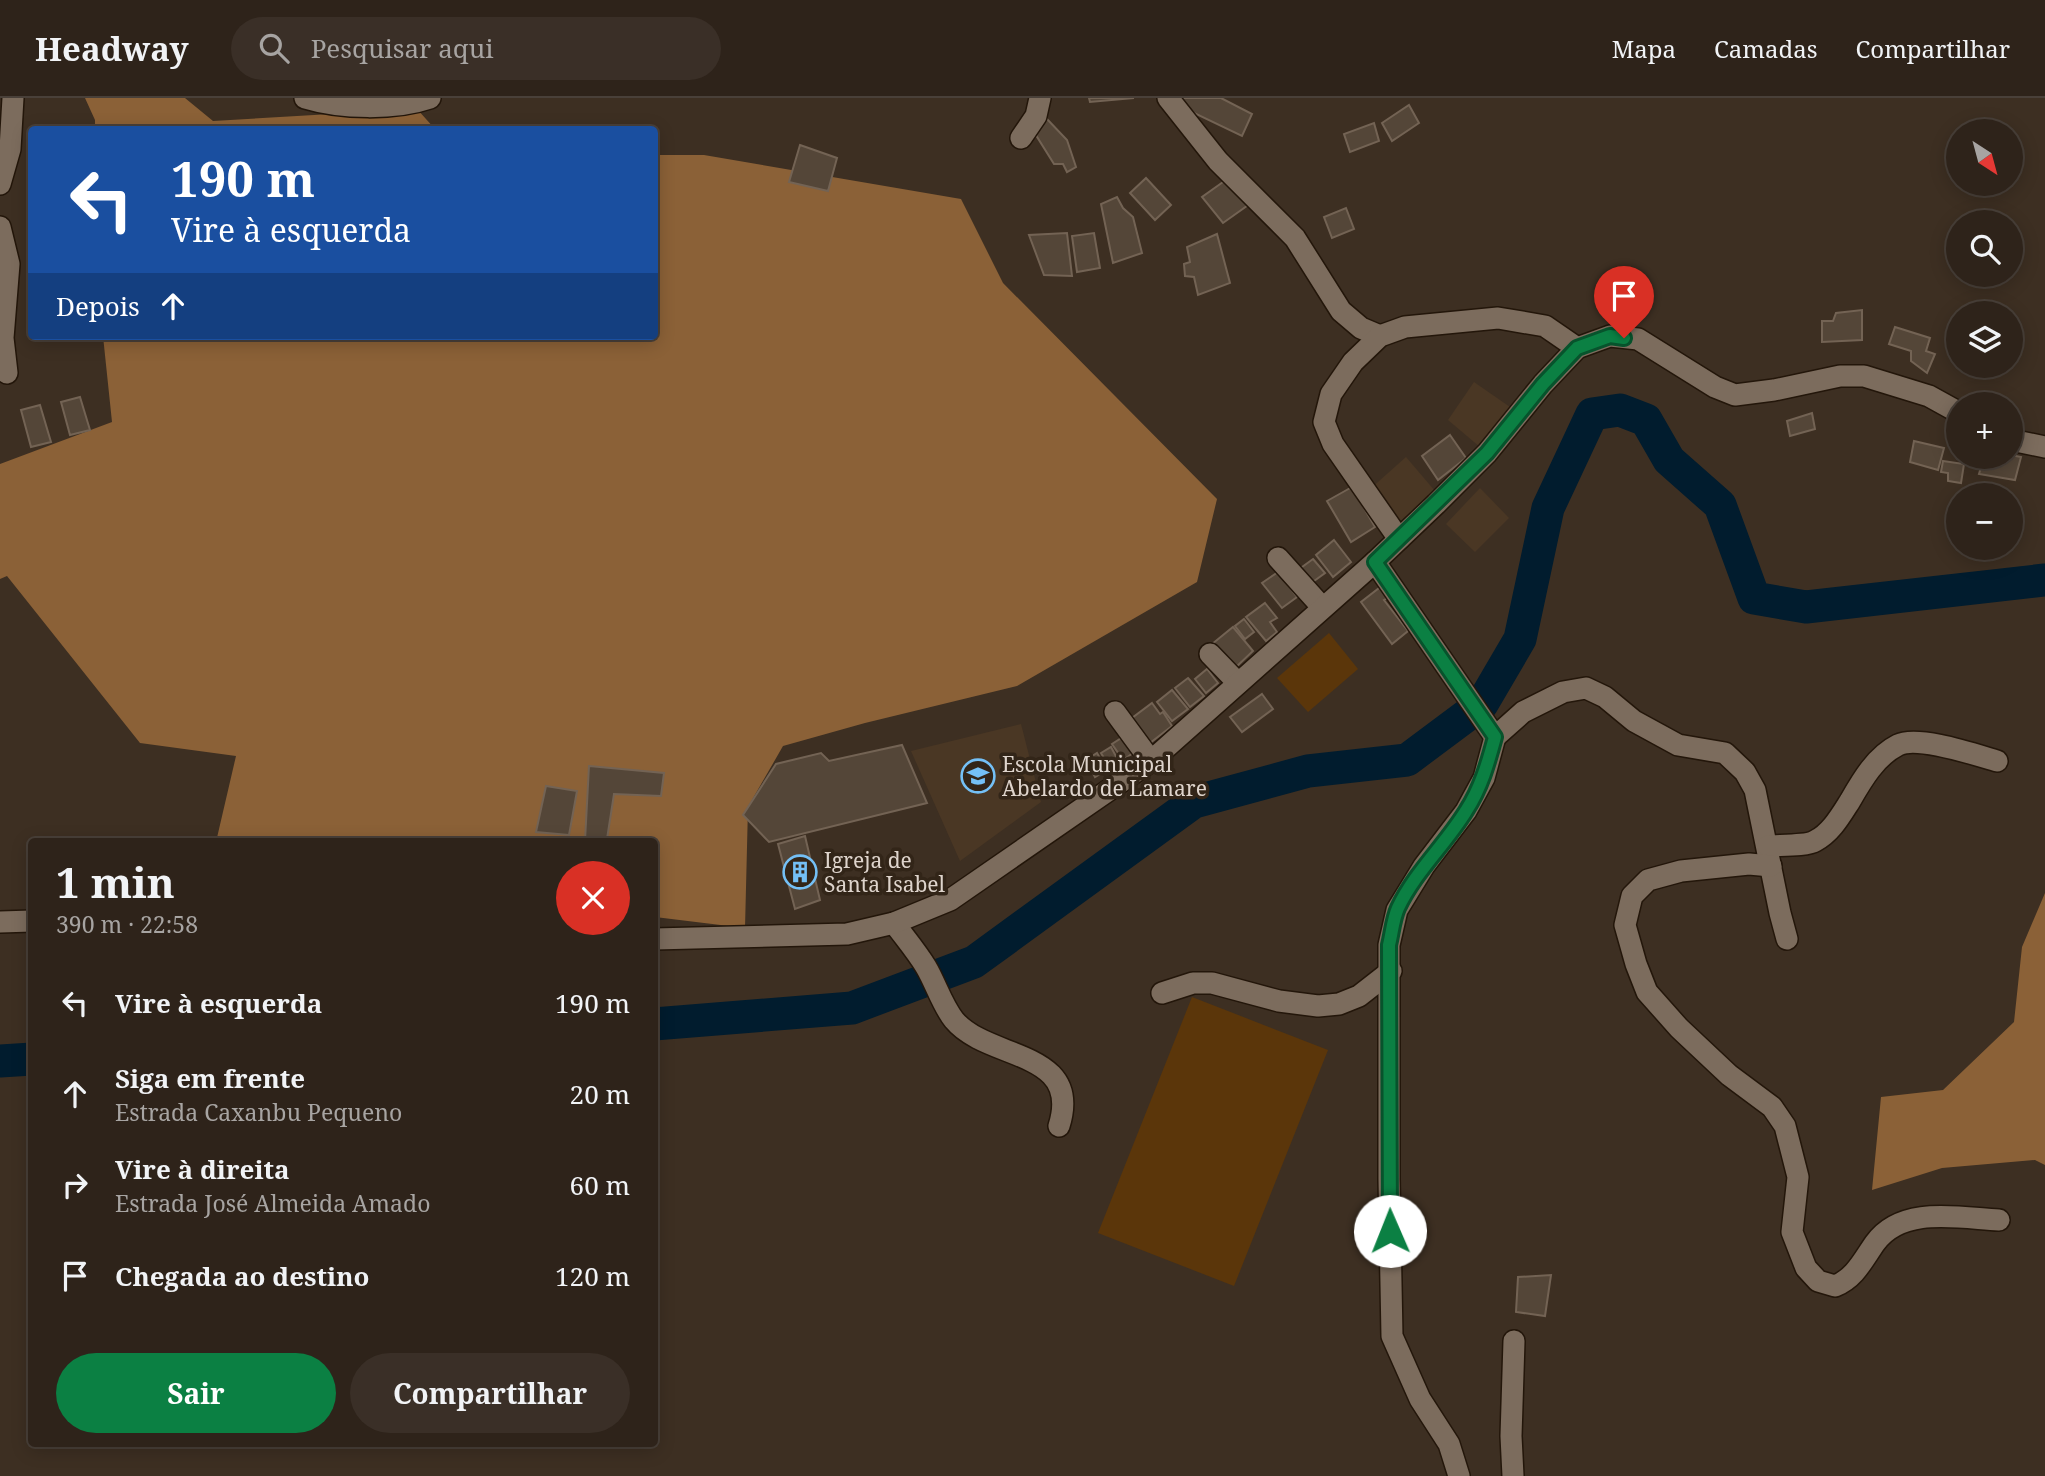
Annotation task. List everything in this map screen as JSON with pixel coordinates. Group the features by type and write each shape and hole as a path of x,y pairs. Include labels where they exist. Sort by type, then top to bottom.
{"street":[{"path":"0,184 10,149 13,98"},
{"path":"305,98 362,105 402,106 430,98"},
{"path":"1021,138 1035,116 1040,98"},
{"path":"1168,98 1217,161 1295,238 1340,311 1361,328 1380,336"},
{"path":"0,226 9,264 2,338 7,373"},
{"path":"1399,539 1333,444 1324,422 1331,394 1353,362 1380,336 1405,327 1498,318 1545,326 1577,348"},
{"path":"658,939 847,934 894,923 950,900 1151,761 1399,539 1487,453 1543,384 1577,348 1610,336 1638,339 1715,387 1735,395 1840,376 1864,376 1929,396 1946,405"},
{"path":"2023,442 2045,447"},
{"path":"1278,558 1322,607"},
{"path":"1375,562 1490,731 1484,778 1466,811 1424,866 1397,910 1389,945 1392,1336 1420,1399 1449,1444 1460,1476"},
{"path":"1210,654 1238,683"},
{"path":"1490,731 1563,692 1586,688 1605,697 1634,721 1678,745 1725,753 1745,772 1755,790 1787,939"},
{"path":"1115,712 1151,761"},
{"path":"1997,761 1945,747 1900,743 1881,756 1837,821 1815,842 1749,864 1691,870 1648,880 1632,896 1625,925 1647,992 1679,1028 1729,1075 1772,1107 1785,1126 1798,1177 1792,1232 1805,1268 1818,1280 1835,1286 1849,1281 1877,1240 1900,1222 1927,1217 1999,1220"},
{"path":"0,922 28,921"},
{"path":"894,923 925,966 953,1019 964,1030 991,1045 1043,1066 1056,1080 1064,1111 1059,1126"},
{"path":"1162,993 1193,983 1212,983 1279,1001 1318,1006 1339,1004 1359,996 1391,971"},
{"path":"1513,1476 1511,1436 1514,1341"}],"shaded area":[{"path":"85,98 185,98 213,121 417,109 432,126 95,126"},
{"path":"658,155 704,155 961,199 1003,283 1217,499 1197,582 1017,686 783,746 748,807 745,928 658,917 658,838 217,838 236,756 140,743 7,576 0,579 0,464 112,422 103,340 658,340"},
{"path":"1474,382 1510,407 1480,447 1448,420"},
{"path":"1406,457 1435,491 1396,526 1369,490"},
{"path":"1480,488 1509,518 1475,552 1446,524"},
{"path":"1329,633 1358,669 1308,712 1277,678"},
{"name":"Escola Municipal Abelardo de Lamare","path":"1021,724 1041,802 960,861 911,751"},
{"path":"2045,893 2045,1165 2035,1160 1942,1168 1872,1190 1881,1097 1943,1090 2014,1022 2022,947"},
{"path":"1192,997 1328,1050 1234,1286 1098,1233"}],"building":[{"path":"1089,98 1134,98 1090,102"},
{"path":"1179,98 1221,98 1252,114 1242,136 1194,113"},
{"path":"1409,105 1419,123 1392,141 1382,123"},
{"path":"1046,118 1067,140 1076,167 1067,172 1063,164 1054,164 1034,132"},
{"path":"1374,123 1379,141 1350,152 1344,134"},
{"path":"800,145 837,158 828,191 789,182"},
{"path":"1230,177 1251,203 1223,223 1202,197"},
{"path":"1146,178 1171,205 1155,220 1130,193"},
{"path":"1117,197 1123,208 1133,217 1142,253 1113,263 1101,204"},
{"path":"1346,208 1354,229 1332,238 1324,217"},
{"path":"1067,233 1072,276 1044,275 1029,235"},
{"path":"1094,233 1100,268 1077,272 1072,236"},
{"path":"1217,234 1230,283 1198,295 1194,277 1185,276 1184,264 1190,262 1187,247"},
{"path":"1862,310 1862,340 1822,342 1822,321 1833,321 1836,313"},
{"path":"1895,327 1930,338 1926,351 1935,354 1927,373 1911,361 1911,351 1889,344"},
{"path":"80,397 90,430 70,435 61,402"},
{"path":"40,405 51,442 31,447 21,410"},
{"path":"1812,413 1815,429 1790,436 1787,421"},
{"path":"1450,435 1466,458 1438,480 1422,456"},
{"path":"1914,441 1944,448 1938,470 1910,462"},
{"path":"1943,461 1946,461 1946,469 1963,469 1961,483 1948,481 1948,473 1941,472"},
{"path":"1980,469 2018,469 2015,480 1979,474"},
{"path":"1352,487 1375,527 1351,542 1327,501"},
{"path":"1334,540 1351,562 1333,577 1316,555"},
{"path":"1313,559 1325,573 1310,584 1298,570"},
{"path":"1278,572 1297,597 1282,608 1262,583"},
{"path":"1383,585 1391,596 1384,600 1408,631 1392,644 1361,602"},
{"path":"1265,603 1277,618 1270,622 1277,632 1266,641 1246,617"},
{"path":"1244,619 1254,632 1245,639 1235,626"},
{"path":"1233,627 1253,651 1234,669 1212,644"},
{"path":"1207,669 1218,683 1206,693 1195,679"},
{"path":"1188,678 1204,696 1190,707 1175,688"},
{"path":"1172,690 1188,709 1172,721 1157,702"},
{"path":"1262,694 1273,709 1242,732 1230,717"},
{"path":"1152,703 1160,714 1163,712 1172,726 1150,743 1132,718"},
{"path":"1123,737 1133,753 1123,760 1112,744"},
{"path":"902,745 927,803 769,842 743,815 776,764 821,753 829,761"},
{"path":"1111,747 1119,762 1110,768 1101,753"},
{"path":"1097,753 1107,770 1095,777 1086,760"},
{"path":"589,766 664,773 661,796 614,794 607,838 585,838"},
{"path":"546,786 577,791 569,835 536,832"},
{"name":"Igreja de Santa Isabel","path":"805,836 820,900 795,909 778,844"},
{"path":"1551,1275 1545,1316 1516,1312 1518,1277"}],"waterway":[{"path":"658,1024 852,1008 974,962 1194,802 1308,771 1407,760 1482,704 1520,639 1548,508 1592,414 1620,410 1646,420 1669,460 1720,505 1754,598 1806,607 2045,580"},
{"path":"0,1061 28,1059"}],"place":[{"name":"Escola Municipal Abelardo de Lamare","path":"978,776"},
{"name":"Igreja de Santa Isabel","path":"800,872"}],"route":[{"path":"1390,1231 1389,945 1397,910 1424,866 1466,811 1484,778 1495,737 1375,562 1487,453 1543,384 1577,348 1610,336 1624,338"}]}
